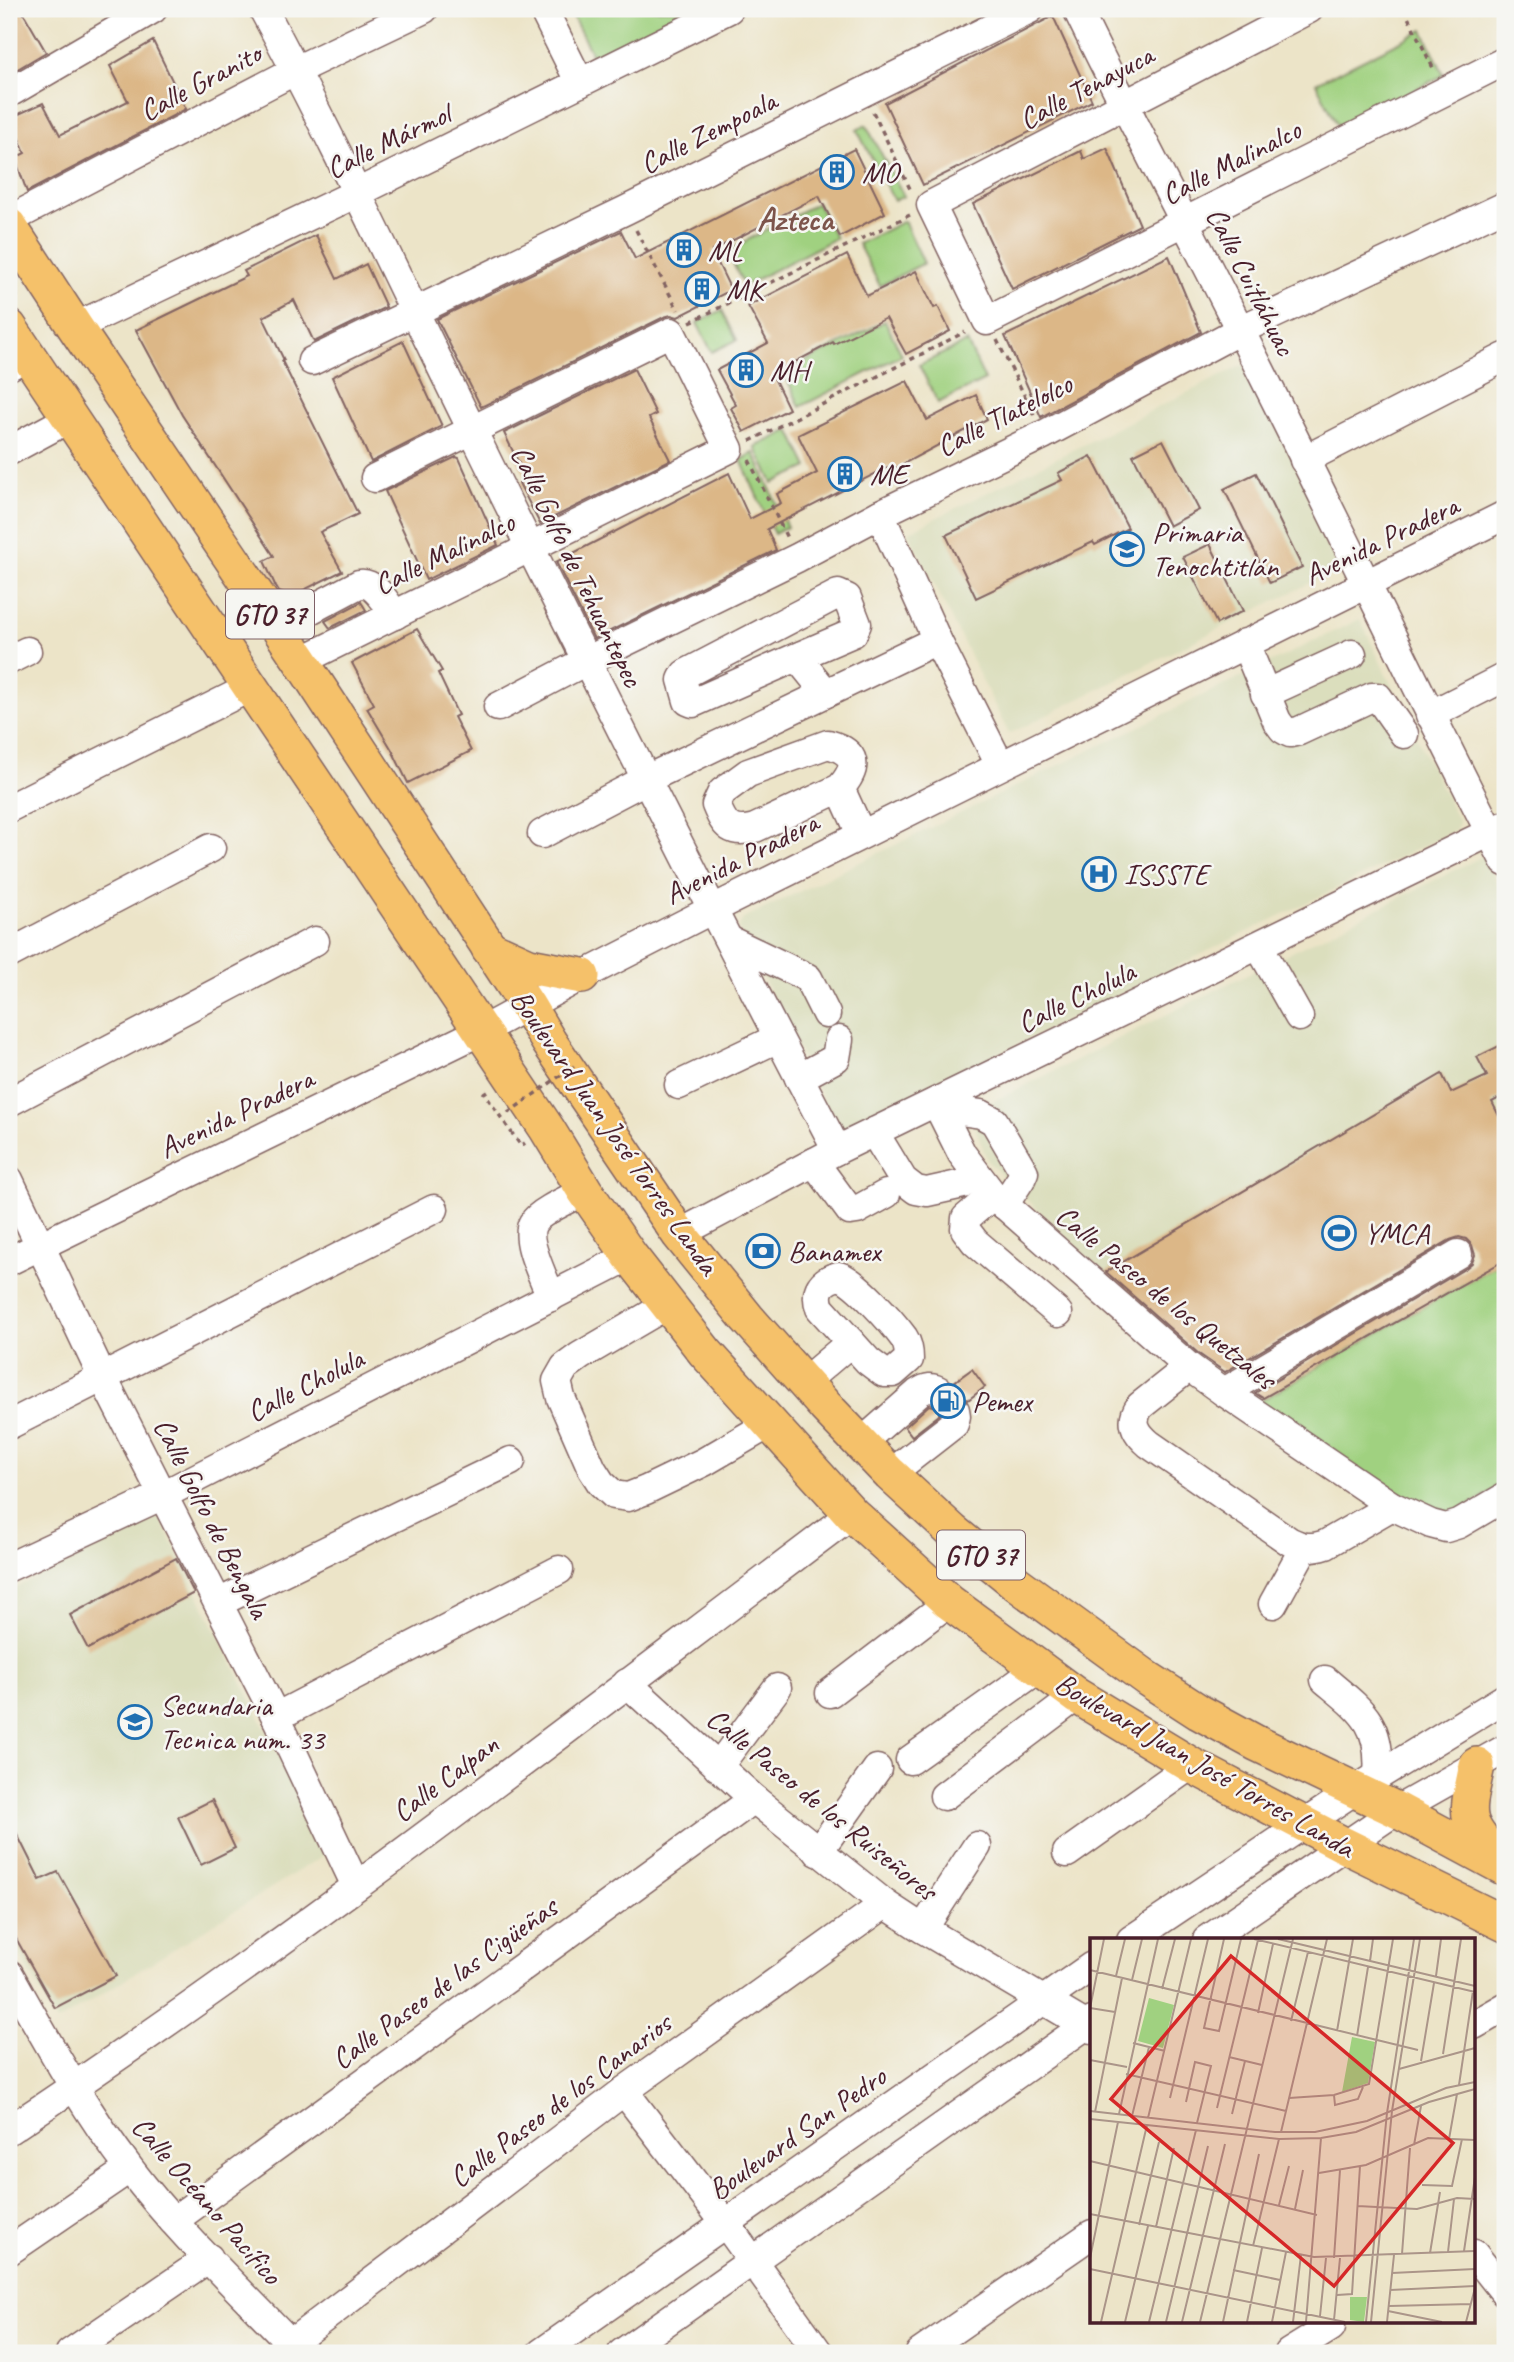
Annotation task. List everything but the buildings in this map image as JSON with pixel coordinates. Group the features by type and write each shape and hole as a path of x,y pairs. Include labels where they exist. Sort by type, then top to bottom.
{"main road":[{"name":"Boulevard Juan José Torres Landa","path":"9,226 301,661 549,1042 679,1234 747,1318 860,1444 952,1531 1005,1575 1148,1679 1199,1712 1256,1743 1366,1783 1397,1810 1505,1867"},
{"name":"Boulevard Juan José Torres Landa","path":"16,317 19,361 70,418 547,1129 629,1256 705,1352 852,1514 948,1602 1077,1696 1191,1765 1344,1845 1505,1924"},
{"path":"489,948 529,966 582,976"},
{"path":"1493,1763 1470,1801 1469,1814 1471,1827 1478,1838 1505,1867"}],"street":[{"path":"9,93 153,9"},
{"name":"Calle Golfo de Tehuantepec","path":"263,9 296,69 586,661 799,1078 826,1156 850,1211 858,1210 886,1194"},
{"name":"Calle Granito","path":"9,220 296,69 424,9"},
{"path":"543,9 580,83"},
{"name":"Calle Mármol","path":"75,327 357,193 729,9"},
{"name":"Calle Zempoala","path":"312,361 626,210 1030,9"},
{"name":"Calle Cuitláhuac","path":"1077,9 1240,330 1430,715 1498,829 1505,862"},
{"name":"Calle Tenayuca","path":"926,208 1309,9"},
{"name":"Calle Malinalco","path":"987,321 1505,61"},
{"name":"Calle Tlatelolco","path":"498,707 880,514 1043,435 1240,330 1505,206"},
{"path":"926,208 987,321"},
{"path":"374,478 678,328 735,447"},
{"path":"1304,460 1505,357"},
{"path":"9,451 70,418"},
{"name":"Calle Malinalco","path":"301,661 735,447"},
{"path":"880,514 937,640 1000,765"},
{"name":"Avenida Pradera","path":"9,1261 481,1031 582,976 861,834 1505,516"},
{"path":"278,627 365,583 372,586 395,615"},
{"path":"838,594 847,598 857,624 853,634 797,657 693,704 688,702 682,680 685,674 838,594"},
{"path":"542,834 647,779 937,640"},
{"path":"1245,643 1265,694 1283,729 1290,733 1299,731 1372,697 1378,697 1404,734"},
{"path":"1265,694 1352,654"},
{"path":"797,657 826,693"},
{"path":"1430,715 1505,677"},
{"path":"9,808 251,687"},
{"path":"840,788 861,834"},
{"name":"Calle Cholula","path":"679,1234 874,1132 937,1105 1498,829"},
{"path":"9,954 211,848"},
{"path":"729,940 807,978 826,1014"},
{"path":"9,1102 315,941"},
{"path":"1259,946 1299,1017"},
{"path":"679,1085 778,1038"},
{"path":"799,1078 836,1058 839,1040"},
{"path":"937,1105 981,1114 994,1121 1024,1172 991,1192 966,1218 965,1229 975,1242 1058,1313"},
{"name":"Calle Paseo de los Quetzales","path":"937,1105 962,1154 991,1192 1189,1367 1224,1392 1392,1506 1431,1524 1446,1528 1459,1524 1505,1497"},
{"path":"874,1132 904,1180 916,1190 927,1192 962,1184 991,1192"},
{"name":"Calle Golfo de Bengala","path":"9,1180 102,1376 276,1717 356,1886"},
{"path":"551,1297 529,1238 532,1224 585,1191"},
{"path":"9,1425 434,1209"},
{"path":"1224,1392 1458,1254"},
{"name":"Calle Cholula","path":"9,1567 163,1495 629,1256"},
{"path":"667,1305 580,1356 565,1367 557,1381 561,1398 601,1483 614,1495 628,1497 704,1462 769,1424"},
{"path":"804,1382 851,1342"},
{"path":"1189,1367 1140,1406 1134,1414 1134,1427 1149,1444 1289,1541 1304,1548 1326,1544 1392,1506"},
{"path":"860,1444 926,1388 933,1387 948,1401 956,1416 954,1424 890,1474"},
{"path":"218,1603 511,1461"},
{"name":"Calle Calpan","path":"9,2130 73,2088 356,1886 852,1514"},
{"path":"1273,1604 1304,1548"},
{"path":"276,1717 559,1570"},
{"path":"830,1693 948,1602"},
{"path":"910,1760 1038,1669"},
{"path":"1325,1679 1365,1714 1380,1750 1366,1783"},
{"name":"Calle Paseo de los Ruiseñores","path":"628,1683 754,1799 885,1904 923,1929 1090,2025"},
{"path":"718,1768 777,1688"},
{"path":"944,1796 1077,1696"},
{"path":"1134,1938 1366,1783 1505,1698"},
{"path":"1210,1938 1397,1810 1493,1763"},
{"path":"1067,1853 1191,1765"},
{"path":"818,1852 877,1769"},
{"name":"Calle Paseo de las Cigüeñas","path":"173,2221 754,1799"},
{"path":"923,1929 977,1846"},
{"name":"Calle Paseo de los Canarios","path":"290,2350 624,2091 885,1904"},
{"name":"Boulevard San Pedro","path":"541,2353 1090,1967"},
{"name":"Calle Océano Pacífico","path":"9,1974 16,2004 130,2169 173,2221 290,2350"},
{"path":"1476,2024 1505,2007"},
{"path":"622,2353 1090,2025"},
{"path":"624,2091 726,2224 819,2353"},
{"path":"9,2251 130,2169"},
{"path":"920,2353 1090,2235"},
{"path":"1476,2257 1505,2293"},
{"path":"70,2353 209,2258"},
{"path":"1294,2352 1331,2327"}],"path":[{"path":"1404,9 1444,92"},
{"path":"626,210 678,328 926,208 863,91"},
{"path":"9,285 16,317"},
{"path":"797,558 735,447 987,321 1043,435"},
{"path":"508,1113 574,1066"},
{"path":"544,1073 552,1084"},
{"path":"484,1093 521,1146"}],"shaded area":[{"name":"Primaria Tenochtitlán","path":"1245,364 1346,565 1009,734 908,532"},
{"name":"ISSSTE","path":"1360,619 1457,818 1459,823 1456,830 839,1131 738,928 743,919"},
{"path":"1483,856 1505,897 1505,1206 1441,1074 1105,1274 988,1162 970,1113"},
{"name":"Secundaria Tecnica num. 33","path":"159,1516 327,1853 57,2022 9,1934 9,1591"}],"green space":[{"path":"569,9 697,9 594,59"},
{"path":"1423,30 1444,75 1339,128 1316,83"},
{"path":"866,125 904,196 894,201 857,130"},
{"path":"817,203 836,238 744,286 727,251"},
{"path":"904,221 924,263 880,286 858,244"},
{"path":"722,310 737,340 712,352 697,323"},
{"path":"885,321 902,355 800,407 784,372"},
{"path":"967,342 985,380 938,403 919,365"},
{"path":"790,430 808,467 773,483 755,447"},
{"path":"754,453 787,527 774,534 741,460"},
{"path":"1505,1260 1505,1484 1443,1521 1388,1497 1253,1405"}],"place":[{"name":"MO","path":"837,172"},
{"name":"ML","path":"684,250"},
{"name":"MK","path":"702,289"},
{"name":"MH","path":"746,370"},
{"name":"ME","path":"845,474"},
{"name":"Primaria Tenochtitlán","path":"1127,549"},
{"name":"ISSSTE","path":"1099,874"},
{"name":"YMCA","path":"1339,1233"},
{"name":"Banamex","path":"763,1251"},
{"name":"Pemex","path":"948,1401"},
{"name":"Secundaria Tecnica num. 33","path":"135,1722"}],"district":[{"name":"Azteca","path":"795,219"}]}
